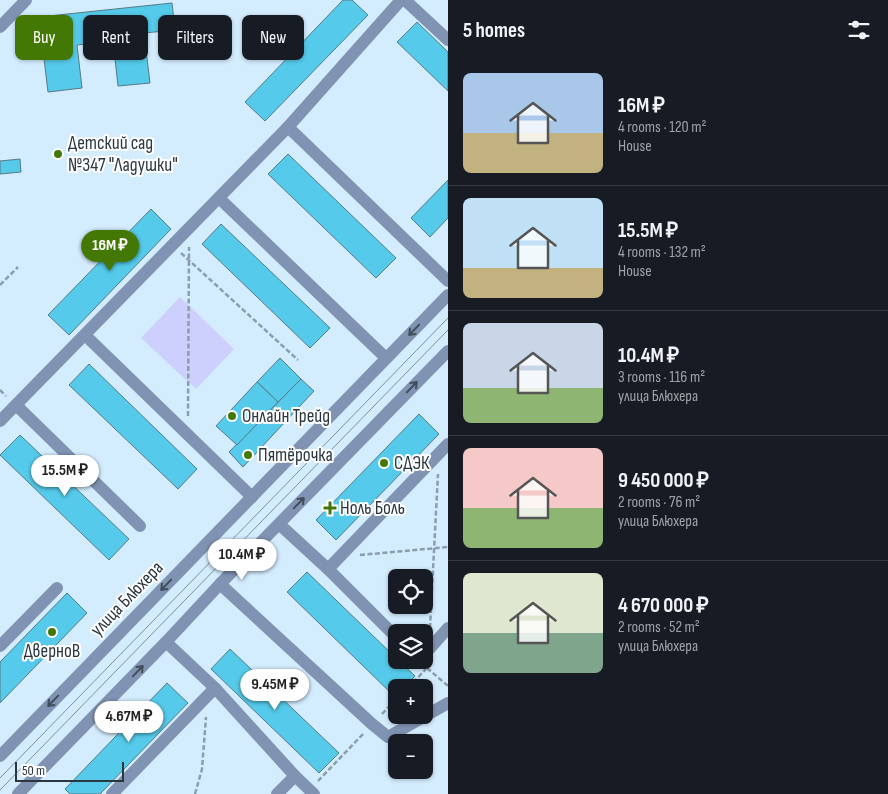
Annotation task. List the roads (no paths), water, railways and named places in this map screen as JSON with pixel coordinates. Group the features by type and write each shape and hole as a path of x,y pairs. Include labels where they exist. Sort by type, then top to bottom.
{"street":[{"path":"0,27 26,0"},
{"path":"0,421 288,127 401,0"},
{"path":"405,0 448,40"},
{"path":"288,127 448,281"},
{"path":"219,198 386,358"},
{"name":"улица Блюхера","path":"0,756 448,295"},
{"path":"85,335 252,497"},
{"path":"18,794 448,351"},
{"path":"16,405 140,526"},
{"path":"328,569 444,448"},
{"path":"279,524 328,569 388,629"},
{"path":"220,584 388,737 448,704"},
{"path":"0,646 57,588"},
{"path":"433,646 448,628"},
{"path":"166,642 212,692 312,792"},
{"path":"112,794 212,692"},
{"path":"277,794 295,776"}],"tram line":[{"path":"0,778 448,318"},
{"path":"0,790 448,330"}],"place":[{"name":"Детский сад №347 \"Ладушки\"","path":"58,154"},
{"name":"Онлайн Трейд","path":"232,416"},
{"name":"Пятёрочка","path":"248,455"},
{"name":"СДЭК","path":"384,463"},
{"name":"Ноль Боль","path":"330,508"},
{"name":"ДверноВ","path":"52,632"}]}
